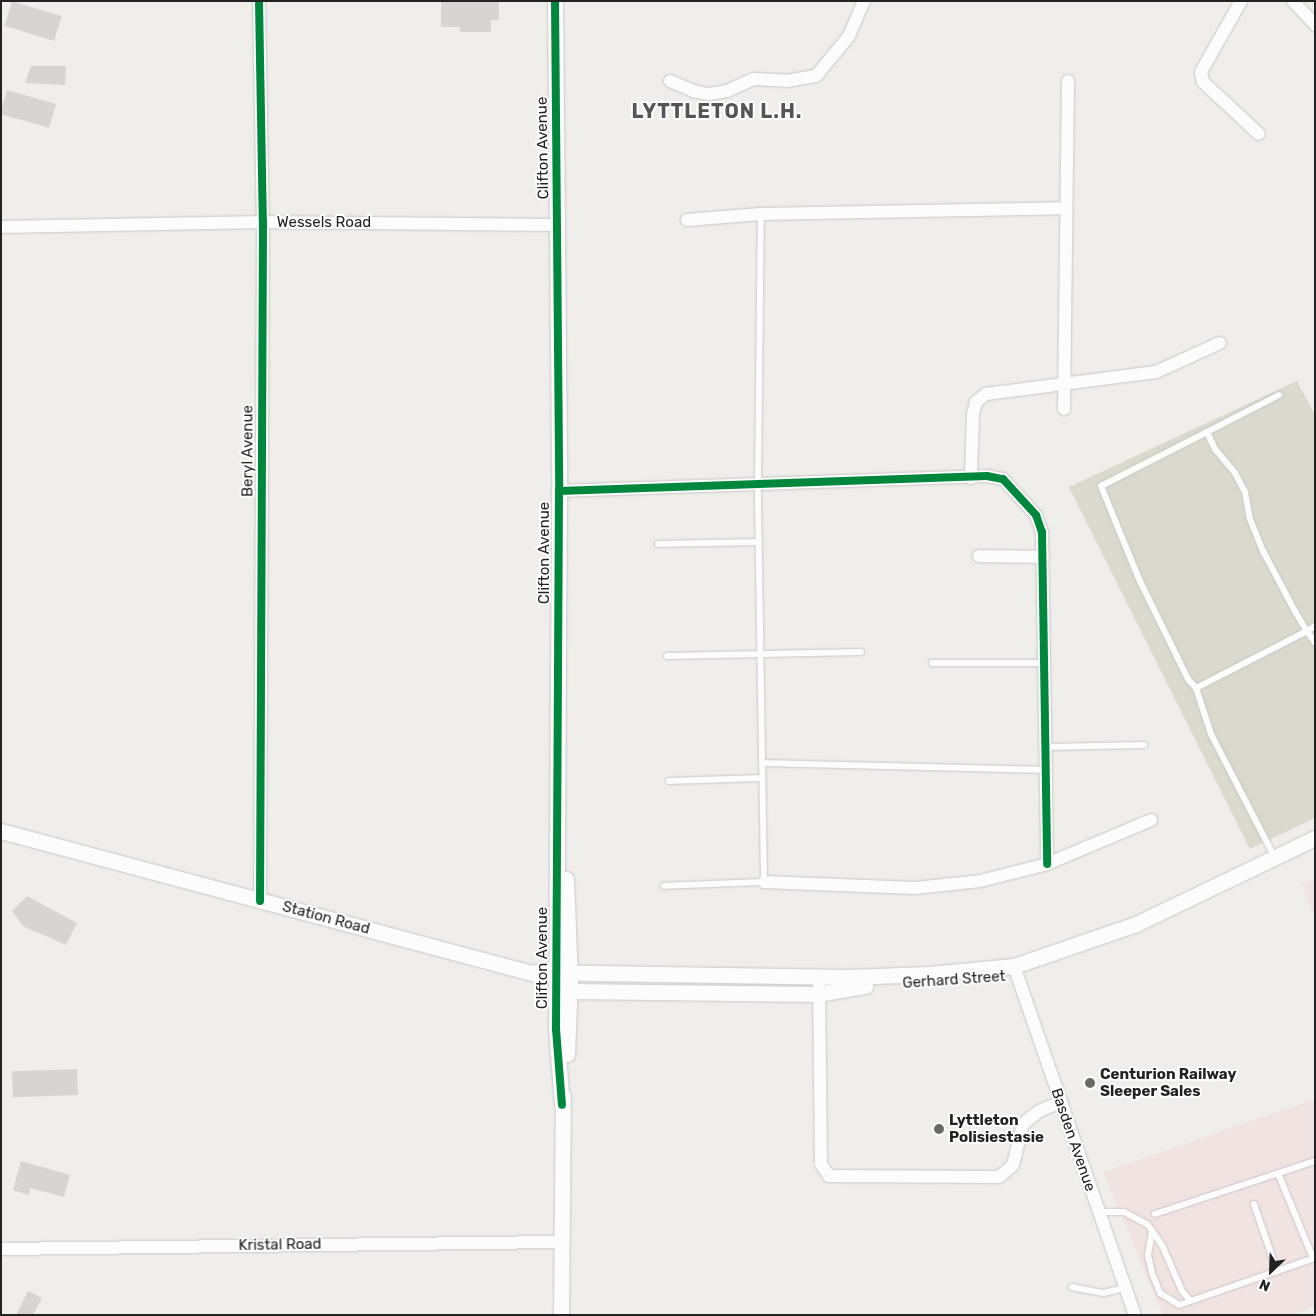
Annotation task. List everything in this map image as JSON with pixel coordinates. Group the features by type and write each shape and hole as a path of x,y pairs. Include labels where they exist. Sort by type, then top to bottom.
{"street":[{"name":"Beryl Avenue","path":"259,1 263,222 260,901"},
{"name":"Clifton Avenue","path":"555,1 559,491 558,807 563,830 561,1315"},
{"path":"670,81 693,91 709,94 727,91 754,79 787,81 816,76 849,36 864,1"},
{"path":"1241,1 1201,72 1203,82 1259,134"},
{"path":"1294,1 1315,24"},
{"path":"1064,409 1064,208 1068,81"},
{"path":"687,220 761,214 1064,208"},
{"name":"Wessels Road","path":"1,227 263,222 558,225"},
{"path":"971,478 973,414 976,402 986,394 1000,390 1156,372 1220,343"},
{"path":"559,491 987,476 1003,480 1026,502 1040,522 1043,557 1048,770 1046,864"},
{"path":"979,556 1043,557"},
{"path":"764,882 915,888 980,881 1046,864 1151,820"},
{"name":"Station Road","path":"1,831 563,980"},
{"name":"Gerhard Street","path":"563,980 819,977 1017,970 1136,924 1315,838"},
{"name":"Gerhard Street","path":"563,980 818,994 848,987 1017,970 1183,912 1315,846"},
{"name":"Basden Avenue","path":"1017,970 1060,1102 1135,1315"},
{"path":"819,977 820,1164 829,1176 999,1177 1013,1165 1023,1124 1039,1111 1060,1102"},
{"name":"Kristal Road","path":"1,1248 560,1242"}],"lane":[{"path":"664,886 764,882 758,542 761,214"},
{"path":"1275,858 1211,734 1196,688 1188,678 1139,579 1101,486 1279,395"},
{"path":"1207,432 1242,486 1263,551 1315,643"},
{"path":"658,544 758,542"},
{"path":"1196,688 1315,626"},
{"path":"667,656 861,652"},
{"path":"932,663 1044,663"},
{"path":"1046,747 1144,745"},
{"path":"762,763 1048,770"},
{"path":"669,781 761,778"},
{"path":"1156,1214 1315,1162"},
{"path":"1152,1232 1148,1254 1160,1293 1172,1304 1179,1305 1314,1258 1278,1173"},
{"path":"1254,1204 1277,1271"},
{"path":"1098,1212 1112,1210 1135,1216 1152,1232 1162,1245 1182,1291 1191,1301"},
{"path":"1072,1287 1103,1293 1125,1288"}],"shaded area":[{"path":"1297,381 1315,415 1315,818 1250,849 1069,487"},
{"path":"1315,878 1315,918 1301,884"},
{"path":"1315,1099 1315,1307 1291,1315 1163,1315 1103,1172"}],"building":[{"path":"12,1 62,16 54,41 4,26"},
{"path":"441,1 499,1 499,20 491,20 491,32 460,32 460,27 441,27"},
{"path":"31,66 66,66 65,85 25,83"},
{"path":"7,90 56,104 49,128 1,114"},
{"path":"27,896 77,923 66,945 23,926 12,911"},
{"path":"77,1069 78,1095 13,1097 12,1071"},
{"path":"21,1161 70,1175 64,1197 30,1188 29,1195 13,1190"},
{"path":"28,1291 42,1298 33,1315 16,1315"}],"cycle path":[{"path":"259,1 263,222 260,901"},
{"path":"555,1 559,491 556,1029 562,1105"},
{"path":"559,491 987,476 1003,479 1036,515 1042,532 1047,864"}],"place":[{"name":"Centurion Railway Sleeper Sales","path":"1090,1083"},
{"name":"Lyttleton Polisiestasie","path":"939,1129"}],"district":[{"name":"LYTTLETON L.H.","path":"717,111"}]}
